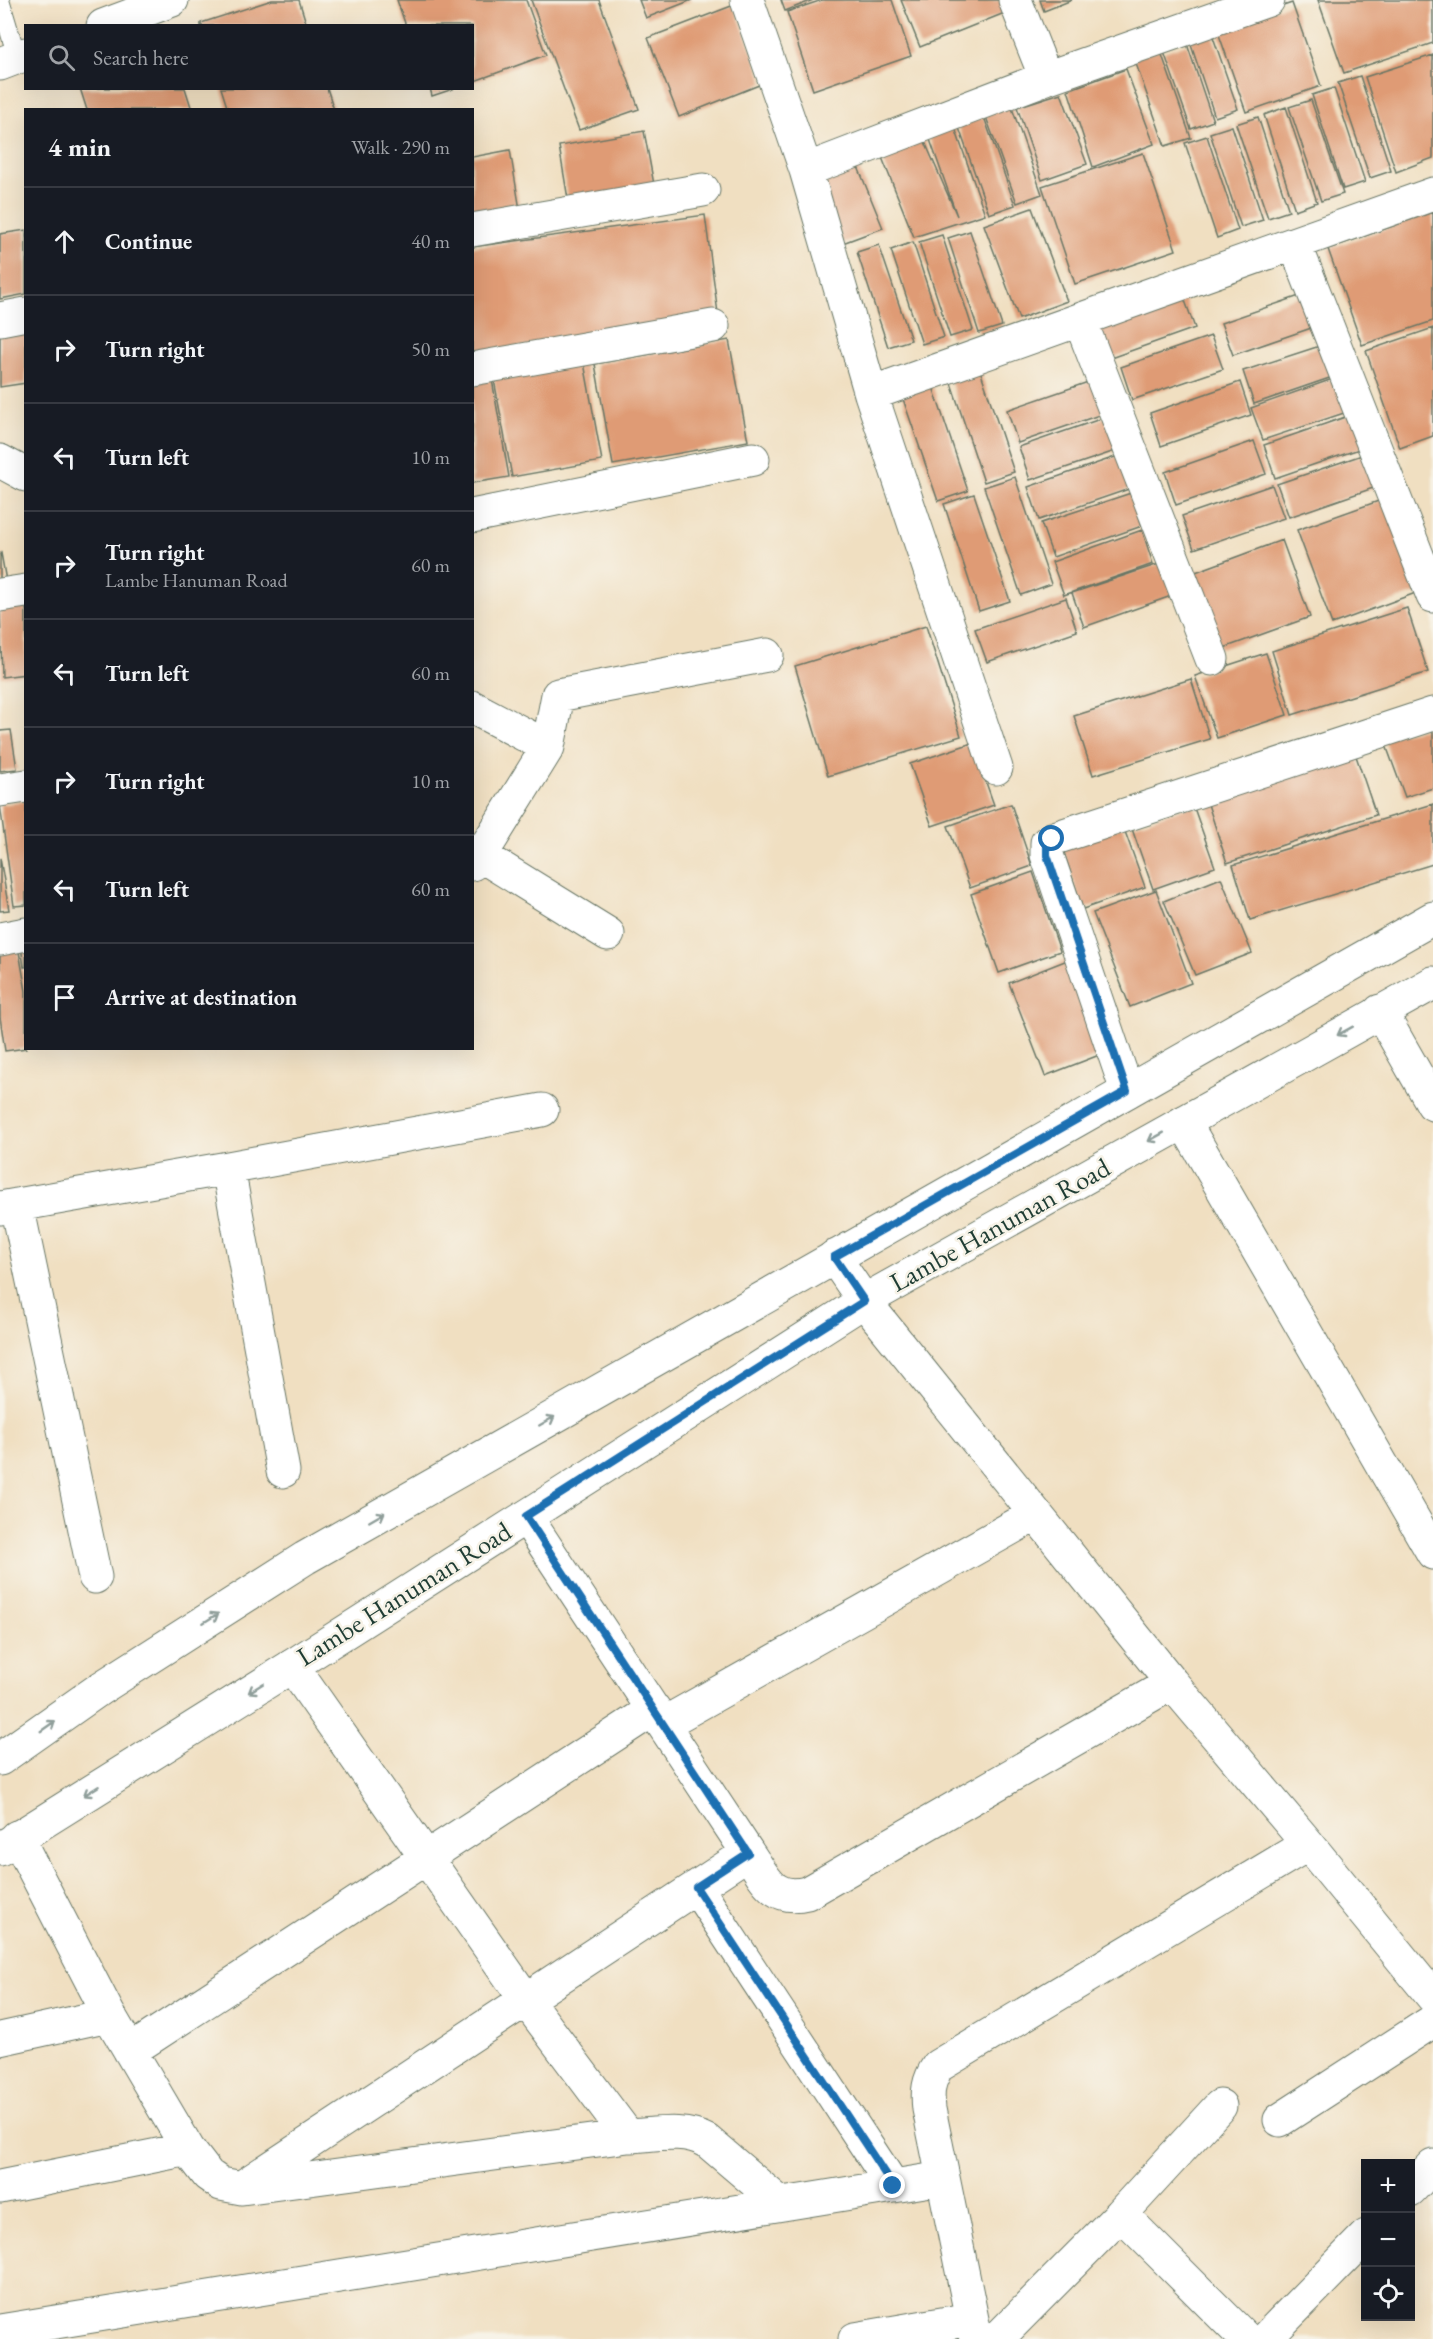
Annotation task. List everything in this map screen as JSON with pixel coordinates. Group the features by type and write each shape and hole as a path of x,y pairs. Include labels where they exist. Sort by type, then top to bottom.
{"street":[{"path":"108,24 172,0"},
{"path":"747,0 806,170 872,394 996,768"},
{"path":"1016,0 1046,78"},
{"path":"806,170 1046,78 1268,0"},
{"path":"474,230 703,190"},
{"path":"872,394 1433,194"},
{"path":"1295,244 1433,596"},
{"path":"0,320 24,314"},
{"path":"1080,320 1212,659"},
{"path":"474,369 712,326"},
{"path":"0,460 24,454"},
{"path":"474,516 753,459"},
{"path":"0,460 24,474"},
{"path":"0,595 24,591"},
{"path":"608,934 475,857 548,747 558,695 767,655"},
{"path":"474,708 548,747"},
{"path":"1127,1091 1047,855 1047,843 1052,839 1433,714"},
{"path":"0,790 24,786"},
{"path":"0,1759 100,1688 305,1558 1433,918"},
{"path":"0,939 24,934"},
{"name":"Lambe Hanuman Road","path":"9,1843 292,1666 864,1301 1433,983"},
{"path":"1380,1011 1433,1104"},
{"path":"94,1577 9,1206 542,1110"},
{"path":"1184,1122 1433,1553"},
{"path":"228,1168 283,1471"},
{"path":"834,1257 864,1301 1172,1683 1433,1997"},
{"path":"130,2051 426,1857 658,1716 1036,1514"},
{"path":"526,1516 748,1853 779,1894 793,1897 807,1893 1172,1683"},
{"path":"292,1666 526,2000 628,2136"},
{"path":"9,1843 188,2150 208,2175 221,2184 242,2188 628,2136 684,2133 695,2135 706,2141 781,2204"},
{"path":"855,2339 974,2329 927,2091 931,2077 938,2066 1308,1844"},
{"path":"242,2188 748,1853"},
{"path":"696,1887 893,2186"},
{"path":"0,2039 109,2015"},
{"path":"1280,2121 1433,2021"},
{"path":"997,2339 1120,2214 1220,2106"},
{"path":"0,2187 188,2150"},
{"path":"1415,2185 1433,2166"},
{"path":"0,2331 943,2178"},
{"path":"1120,2214 1246,2339"},
{"path":"1265,2339 1361,2240"}],"lane":[{"path":"0,0 14,58"}],"building":[{"path":"272,0 299,0 306,24 201,24"},
{"path":"397,0 526,0 546,55 474,81 474,24 405,24"},
{"path":"531,0 599,0 639,109 579,130"},
{"path":"639,0 692,0 646,18"},
{"path":"781,0 813,0 785,11"},
{"path":"822,0 892,0 911,56 813,90 787,12"},
{"path":"901,0 1003,0 1007,12 920,47"},
{"path":"1040,0 1072,0 1044,11"},
{"path":"1318,0 1433,0 1433,43 1344,73"},
{"path":"1292,3 1321,86 1246,112 1217,29"},
{"path":"734,5 764,83 679,117 648,38"},
{"path":"1211,31 1238,109 1215,117 1189,39"},
{"path":"1187,44 1213,121 1191,129 1164,52"},
{"path":"1160,49 1191,138 1165,146 1134,58"},
{"path":"1433,55 1433,158 1396,172 1365,77"},
{"path":"1126,69 1154,144 1093,167 1068,90"},
{"path":"1360,76 1391,171 1370,178 1338,83"},
{"path":"1334,88 1365,182 1343,189 1312,95"},
{"path":"81,90 186,90 191,108 86,108"},
{"path":"222,90 328,90 333,108 227,108"},
{"path":"430,90 450,90 432,96"},
{"path":"1061,93 1087,164 1042,180 1017,107"},
{"path":"1311,100 1343,194 1321,201 1289,107"},
{"path":"1011,105 1042,194 1017,203 985,114"},
{"path":"1286,107 1317,202 1295,210 1264,115"},
{"path":"984,117 1015,205 989,214 958,125"},
{"path":"1258,117 1289,211 1268,218 1236,124"},
{"path":"954,125 985,214 914,237 879,150 922,135 957,216 928,134"},
{"path":"1232,126 1263,220 1241,227 1210,133"},
{"path":"644,131 655,190 569,205 559,146"},
{"path":"1207,136 1238,230 1217,238 1185,143"},
{"path":"510,150 520,210 474,218 474,157"},
{"path":"1143,153 1176,250 1075,284 1042,186"},
{"path":"854,157 883,228 840,244 815,174"},
{"path":"1032,208 1067,301 1019,319 984,225"},
{"path":"1433,212 1433,321 1362,345 1328,249"},
{"path":"705,215 719,321 474,354 474,247"},
{"path":"24,230 24,294 0,299 0,234"},
{"path":"970,231 1002,326 979,333 948,238"},
{"path":"942,235 973,330 950,337 919,242"},
{"path":"913,242 944,337 922,344 891,250"},
{"path":"879,245 911,340 888,347 857,252"},
{"path":"1311,292 1323,324 1233,355 1221,323"},
{"path":"1183,295 1195,328 1105,360 1093,326"},
{"path":"24,322 24,383 0,387 0,327"},
{"path":"1433,328 1433,436 1400,448 1366,351"},
{"path":"1211,336 1223,369 1132,400 1121,367"},
{"path":"729,340 748,441 613,465 595,364"},
{"path":"1329,343 1341,374 1254,404 1243,371"},
{"path":"583,357 602,461 512,477 493,374"},
{"path":"978,364 1014,472 984,482 948,374"},
{"path":"491,374 509,477 474,483 474,377"},
{"path":"1341,376 1353,410 1263,440 1251,408"},
{"path":"1097,379 1108,412 1018,443 1007,410"},
{"path":"1240,382 1251,415 1161,446 1150,413"},
{"path":"932,384 968,491 938,501 901,393"},
{"path":"1354,414 1365,447 1275,478 1264,445"},
{"path":"1109,416 1121,449 1030,480 1019,447"},
{"path":"1254,441 1266,474 1176,505 1165,472"},
{"path":"1368,453 1379,486 1289,517 1277,484"},
{"path":"1118,456 1129,489 1039,520 1028,487"},
{"path":"1015,477 1051,584 1021,595 984,487"},
{"path":"1272,485 1284,518 1194,549 1182,516"},
{"path":"1131,493 1142,526 1053,557 1041,523"},
{"path":"974,494 1010,601 979,611 944,504"},
{"path":"1387,498 1421,591 1332,624 1297,530"},
{"path":"1142,530 1153,564 1064,595 1052,562"},
{"path":"1282,540 1310,617 1221,649 1193,573"},
{"path":"0,554 6,581 0,582"},
{"path":"1162,563 1174,595 1084,627 1072,593"},
{"path":"1066,598 1077,631 987,662 975,629"},
{"path":"24,606 24,674 2,677 0,610"},
{"path":"1407,608 1428,672 1292,715 1272,651"},
{"path":"926,626 961,736 828,776 795,666"},
{"path":"1266,653 1287,715 1217,738 1195,676"},
{"path":"1191,679 1210,739 1093,775 1074,716"},
{"path":"1433,727 1433,788 1405,797 1383,737"},
{"path":"11,730 17,769 0,771 0,731"},
{"path":"972,743 994,805 932,826 910,764"},
{"path":"1354,750 1376,815 1227,863 1206,798"},
{"path":"24,801 24,905 14,906 0,805"},
{"path":"1011,804 1032,866 970,888 948,826"},
{"path":"1433,804 1433,864 1250,920 1233,865"},
{"path":"1193,805 1215,867 1153,889 1131,826"},
{"path":"1123,826 1145,887 1083,909 1062,847"},
{"path":"0,858 9,910 0,911"},
{"path":"1033,872 1060,951 999,973 971,894"},
{"path":"1221,878 1252,953 1195,975 1164,901"},
{"path":"1156,890 1191,983 1130,1007 1093,913"},
{"path":"24,945 24,967 21,946"},
{"path":"18,946 24,980 24,1048 5,1051 0,1017 0,949"},
{"path":"1070,959 1107,1052 1045,1076 1009,983"}],"route":[{"path":"893,2186 696,1887 748,1853 526,1516 864,1301 834,1257 1127,1091 1047,855 1047,843 1052,839"}]}
